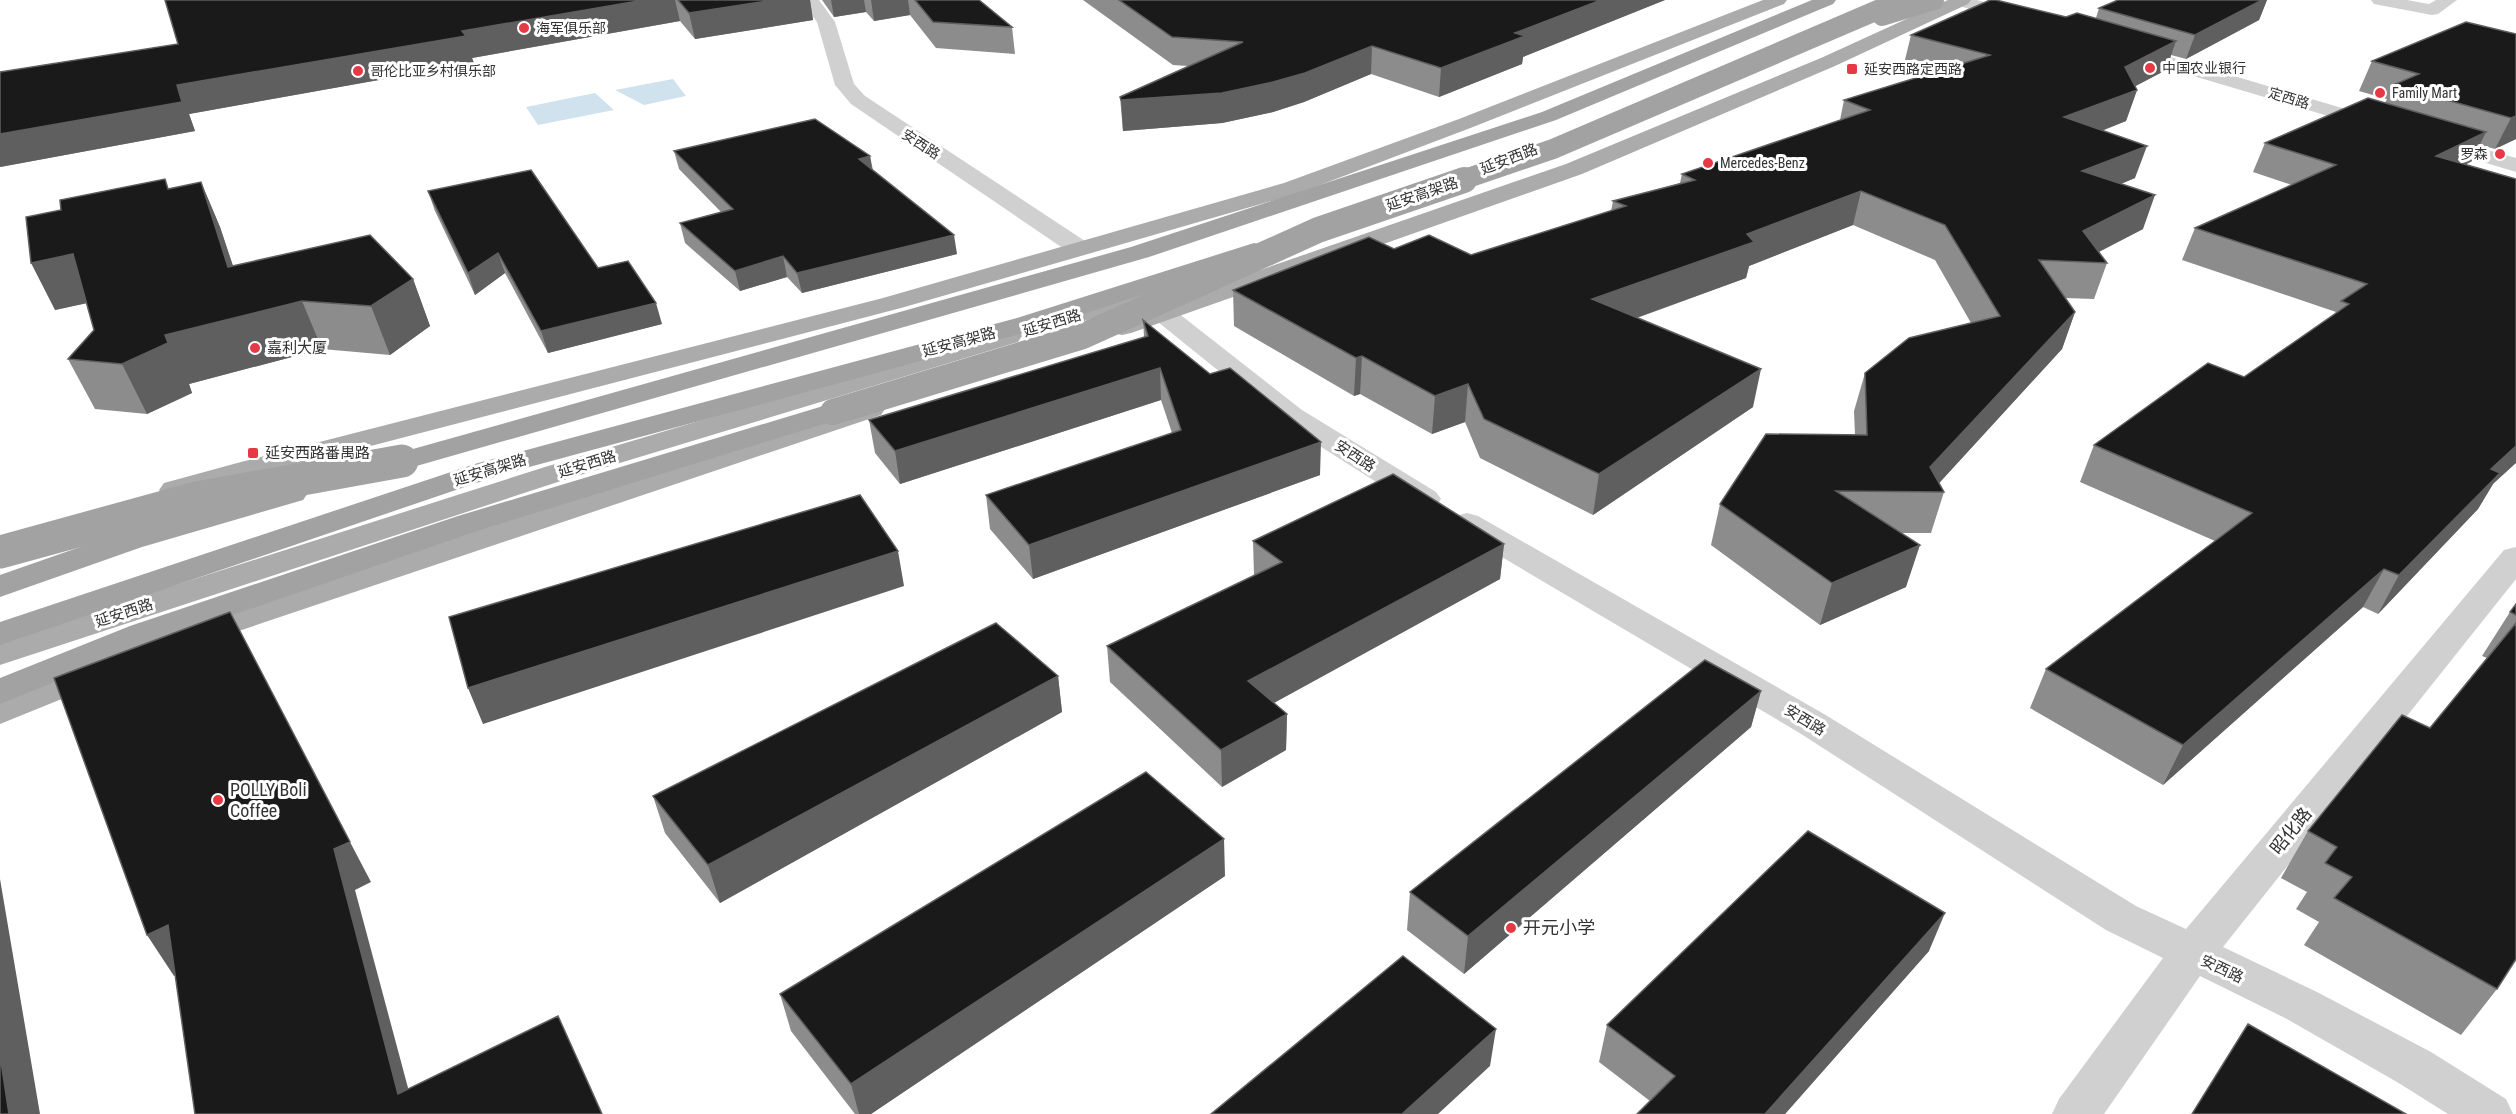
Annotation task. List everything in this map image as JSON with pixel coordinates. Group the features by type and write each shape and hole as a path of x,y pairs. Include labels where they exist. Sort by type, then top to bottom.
{"highway":[{"path":"0,552 197,498 1152,248 1549,116 1827,0"},
{"name":"延安高架路","path":"0,634 489,470 1026,324 1318,230 1553,149 1901,0"},
{"path":"1814,36 1934,0"},
{"path":"0,692 142,634 469,523 1083,336 1318,230"},
{"path":"0,587 398,447"}],"main road":[{"path":"0,562 1291,188 1466,123 1778,0"},
{"name":"延安西路","path":"0,653 567,469 1152,304 1602,123 1916,0"},
{"path":"0,711 157,646 1152,304 1574,169 1828,62 1960,0"},
{"path":"1602,123 1726,104"},
{"path":"0,541 252,468 398,447"}],"street":[{"name":"安西路","path":"810,0 826,22 845,85 858,100 1079,248"},
{"path":"1960,0 2034,22"},
{"path":"2380,0 2427,12 2448,0"},
{"name":"定西路","path":"2112,45 2397,130"},
{"path":"2418,136 2516,165"},
{"name":"安西路","path":"1152,304 1292,416 1373,468 1811,723 2121,918 2191,954 2301,1005 2414,1067 2489,1114"},
{"name":"昭化路","path":"2076,1114 2191,954 2516,557"}],"water":[{"path":"673,79 686,96 644,105 615,90"},
{"path":"595,93 614,110 538,125 526,107"}],"building":[{"path":"165,0 644,0 462,31 466,36 177,85 182,102 0,134 0,72 178,44"},
{"path":"678,0 774,0 689,13"},
{"path":"915,0 979,0 1012,27 933,22"},
{"path":"1119,0 1601,0 1515,33 1525,36 1441,68 1372,46 1305,73 1222,93 1121,100 1120,97 1243,42 1172,37"},
{"path":"1990,0 2066,17 2077,13 2176,41 2125,67 2137,90 2064,117 2147,146 2082,171 2155,195 2083,231 2107,263 2039,260 2075,312 1930,467 1944,492 1836,491 1920,545 1832,583 1720,504 1766,434 1867,435 1865,373 1909,338 2000,316 1945,225 1861,191 1747,234 1754,242 1592,299 1761,369 1599,474 1484,419 1468,384 1435,396 1362,356 1356,358 1233,290 1369,237 1394,249 1429,235 1471,255 1626,206 1613,201 1695,180 1682,174 1870,110 1844,100 1990,55 1911,35"},
{"path":"2118,0 2262,0 2195,35 2099,8"},
{"path":"2466,22 2516,34 2516,116 2511,118 2393,85 2419,74 2372,61"},
{"path":"2368,98 2486,132 2436,156 2516,179 2516,446 2491,469 2500,473 2399,575 2384,569 2183,745 2046,669 2252,513 2094,445 2208,363 2244,377 2349,304 2341,301 2367,284 2195,228 2336,165 2265,143"},
{"path":"815,119 870,156 859,159 954,235 797,273 783,256 735,271 680,223 733,209 674,151"},
{"path":"531,170 598,268 628,261 656,303 541,331 498,253 468,273 428,191"},
{"path":"165,179 168,189 201,182 228,267 370,235 413,279 371,306 302,301 165,335 168,343 122,364 68,359 94,330 73,254 31,263 26,217 61,210 60,200"},
{"path":"1143,320 1210,374 1230,368 1321,442 1029,545 986,495 1181,430 1160,368 895,451 869,420 1148,336"},
{"path":"1393,474 1504,544 1248,681 1287,714 1221,750 1107,646 1282,562 1253,541"},
{"path":"860,495 898,551 468,688 449,617"},
{"path":"2516,604 2516,615 2510,612"},
{"path":"230,612 350,842 334,849 398,1094 558,1016 602,1114 195,1114 168,925 147,935 54,678"},
{"path":"996,623 1058,676 708,865 653,796"},
{"path":"2516,623 2516,959 2497,989 2334,898 2352,877 2325,863 2337,847 2308,831 2402,715 2430,728"},
{"path":"1705,660 1761,691 1468,936 1410,892"},
{"path":"1146,772 1224,839 851,1084 780,994"},
{"path":"1808,831 1945,913 1765,1114 1637,1114 1675,1076 1607,1025"},
{"path":"1403,956 1496,1029 1402,1114 1211,1114"},
{"path":"2248,1024 2406,1114 2192,1114"},
{"path":"0,1055 9,1114 0,1114"}],"place":[{"name":"海军俱乐部","path":"524,28"},
{"name":"中国农业银行","path":"2150,68"},
{"name":"延安西路定西路","path":"1852,69"},
{"name":"哥伦比亚乡村俱乐部","path":"358,71"},
{"name":"Family Mart","path":"2380,93"},
{"name":"罗森","path":"2500,154"},
{"name":"Mercedes-Benz","path":"1708,163"},
{"name":"嘉利大厦","path":"255,348"},
{"name":"延安西路番禺路","path":"253,453"},
{"name":"POLLY Boli Coffee","path":"218,800"},
{"name":"开元小学","path":"1511,928"}]}
